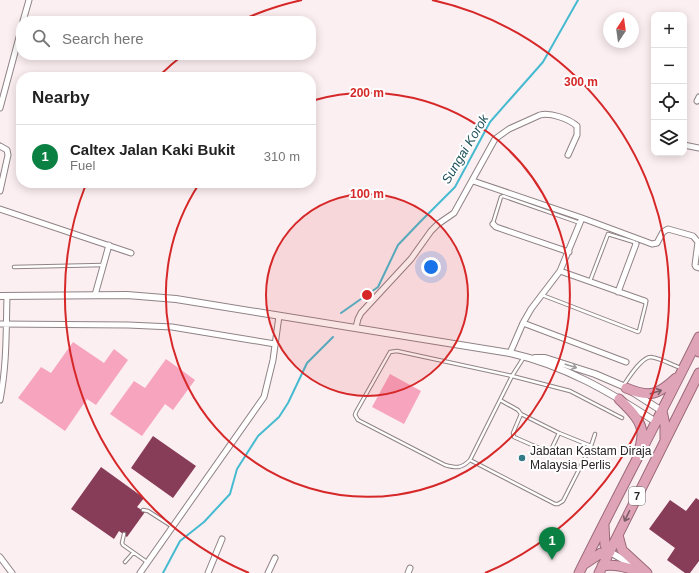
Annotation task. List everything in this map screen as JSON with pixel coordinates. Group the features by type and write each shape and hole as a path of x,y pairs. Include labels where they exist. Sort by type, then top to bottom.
{"highway":[{"name":"7","path":"581,570 639,455 661,418 699,337"},
{"path":"624,387 638,393 657,393 665,388 682,371"},
{"name":"7","path":"600,570 699,373"},
{"path":"619,398 634,415 640,426 642,434 639,455"},
{"path":"665,442 661,418 674,417 681,411"},
{"path":"581,570 601,553 610,552 605,545 603,535 604,522"},
{"path":"618,535 622,550 646,573"},
{"path":"600,570 610,564 646,573"}],"street":[{"path":"25,16 29,0"},
{"path":"0,108 16,49"},
{"path":"356,327 361,313 411,259 431,231 454,213 495,139 509,129 544,114 570,122 577,126 577,135 568,155"},
{"path":"0,146 7,150 8,155 0,191"},
{"path":"687,146 699,148"},
{"path":"473,181 652,244 657,243 663,232 668,229 693,236 698,242 695,265 699,268"},
{"path":"0,209 131,252"},
{"path":"510,353 523,323 541,295 560,271 581,220"},
{"path":"493,224 496,227 569,252"},
{"path":"618,292 636,244"},
{"path":"95,295 110,245"},
{"path":"560,271 645,301"},
{"path":"0,400 6,361 6,324 3,296 142,295 356,327 525,356 586,380 661,418"},
{"path":"140,573 264,397 273,360 279,316"},
{"path":"523,323 626,362"},
{"path":"0,324 128,325 172,327 275,344"},
{"path":"533,359 545,358 562,363 595,374 624,387 661,418"},
{"path":"208,573 222,538"},
{"path":"610,552 646,573"},
{"path":"0,558 12,573"},
{"path":"268,573 274,558"}],"lane":[{"path":"493,224 501,197 504,196 581,220"},
{"path":"590,282 608,234 634,242 636,244"},
{"path":"14,267 103,265"},
{"path":"541,295 638,332 646,304 645,301"},
{"path":"525,356 512,376 470,460 465,465 455,468 445,465 358,420 355,415 387,354 397,350 512,376 570,391 622,418"},
{"path":"624,387 634,371 645,359 650,357 682,371"},
{"path":"500,400 518,410 521,414 559,433 591,446"},
{"path":"521,414 513,432 514,437 550,452 559,433"},
{"path":"470,460 554,504 558,504 563,501 591,446 595,434"},
{"path":"142,510 148,511 173,527"},
{"path":"124,534 122,543 147,563"},
{"path":"125,562 133,553"}],"shaded area":[{"path":"73,342 104,363 114,349 128,360 96,405 87,399 65,431 18,398 41,367 51,373"},
{"path":"166,359 195,380 173,410 165,404 142,436 110,414 134,381 145,388"},
{"path":"390,374 421,391 404,424 372,407"}],"building":[{"path":"153,436 196,466 173,498 131,468"},
{"path":"101,467 144,498 137,507 145,512 127,537 119,531 114,539 71,509"},
{"path":"696,498 699,500 699,561 690,573 685,573 667,560 675,548 649,529 670,500 686,511"}],"waterway":[{"name":"Sungai Korok","path":"341,313 378,287 398,245 455,187 490,122 543,62 578,0"},
{"name":"Sungai Korok","path":"163,573 180,541 204,522 230,494 237,469 258,436 279,417 288,403 307,363 333,337"}],"place":[{"name":"Jabatan Kastam Diraja Malaysia Perlis","path":"522,458"},
{"name":"Caltex Jalan Kaki Bukit","path":"552,560"}]}
